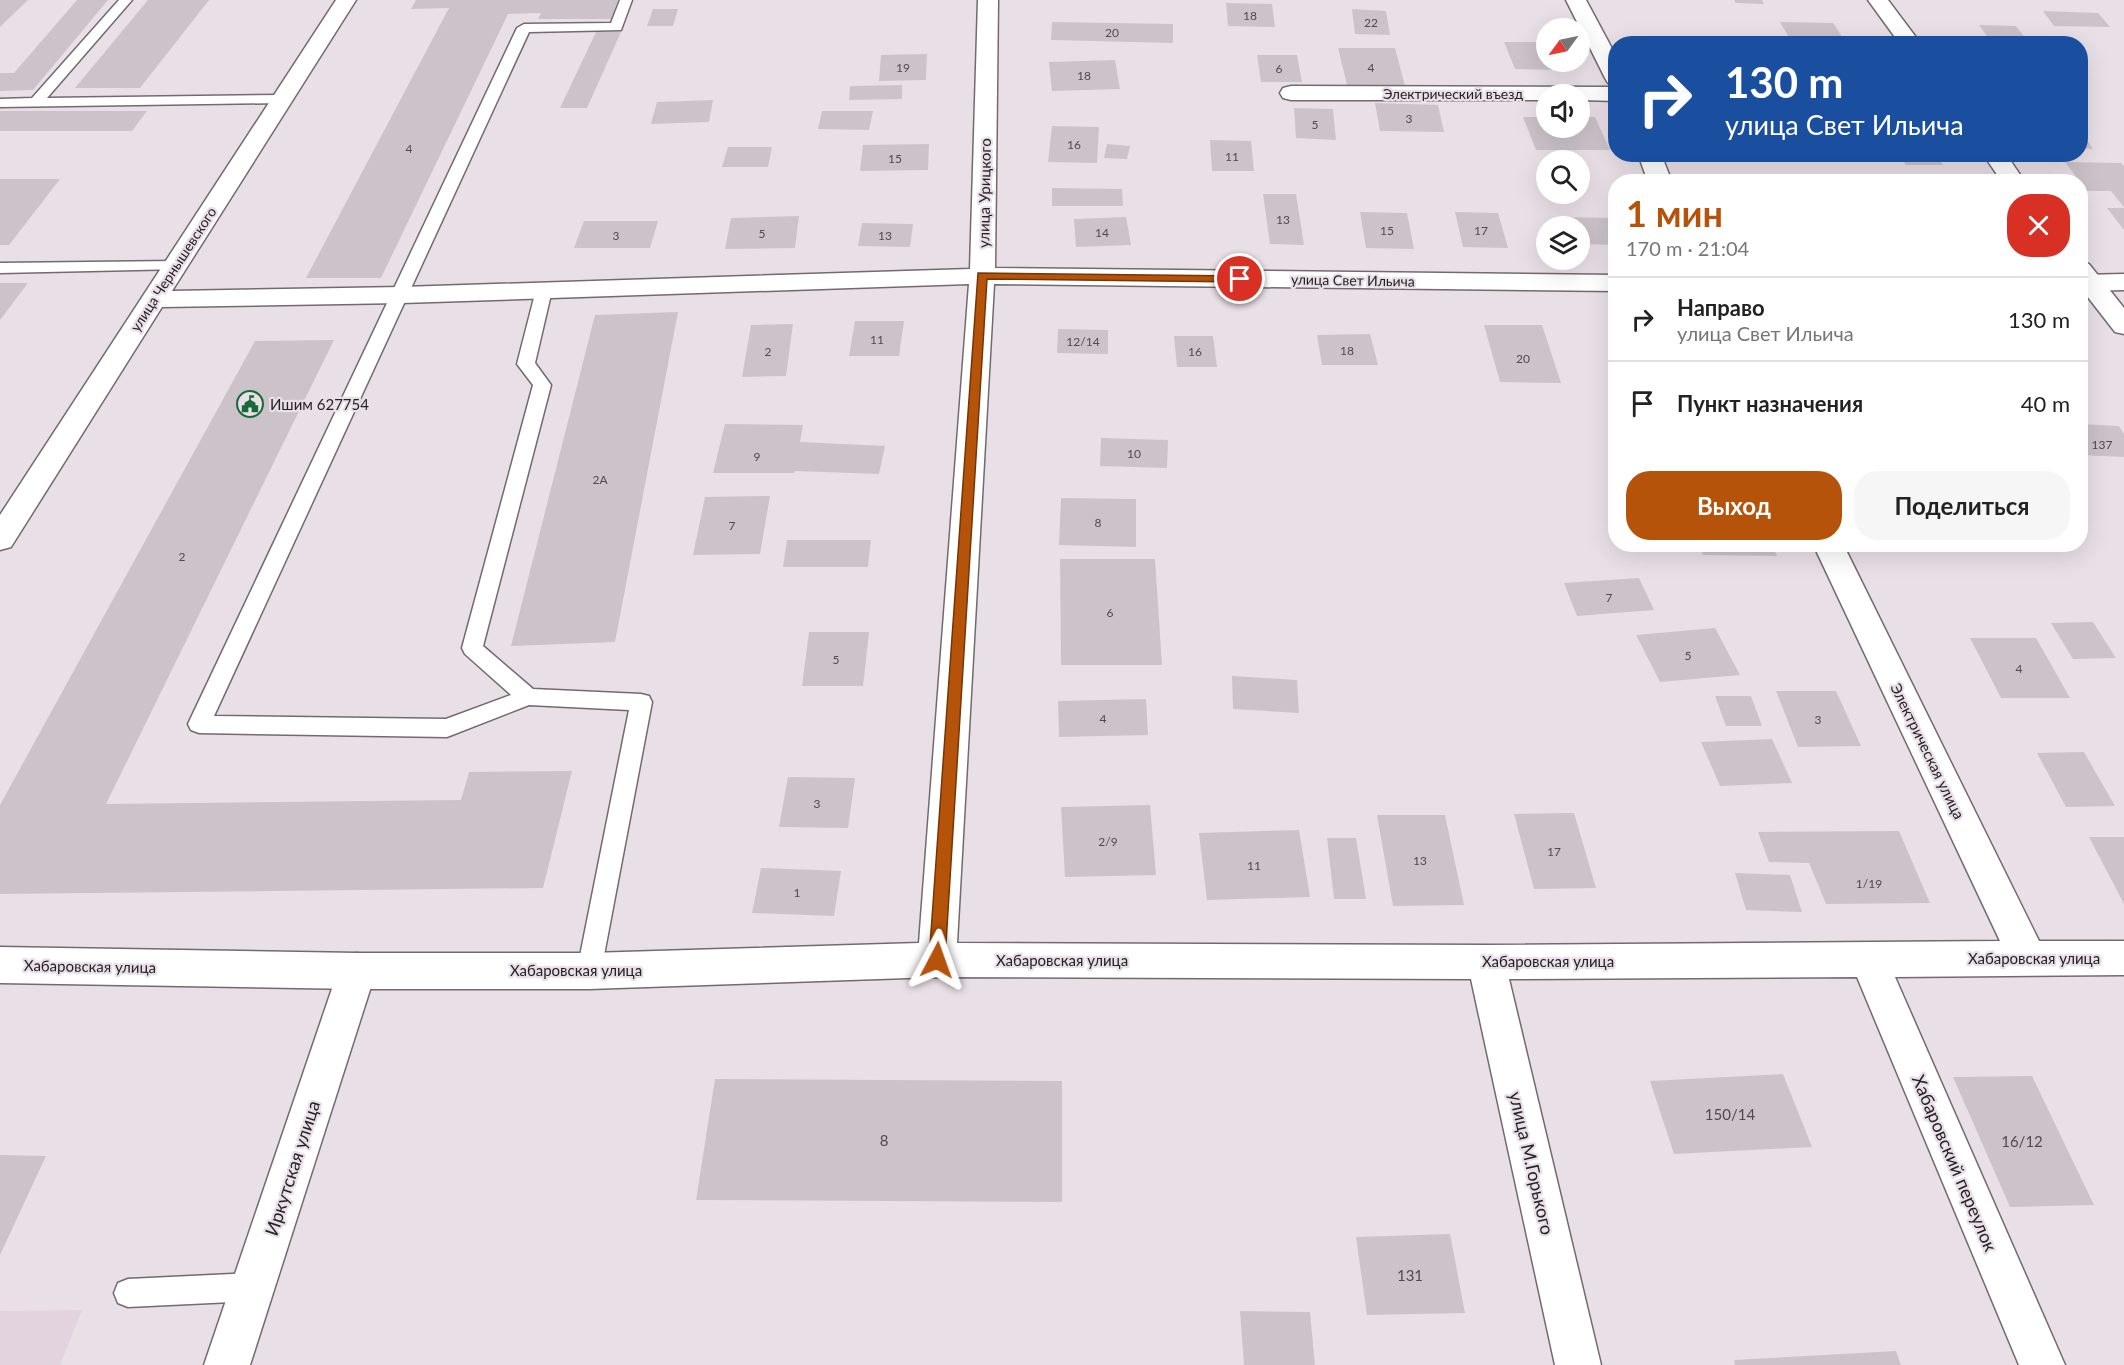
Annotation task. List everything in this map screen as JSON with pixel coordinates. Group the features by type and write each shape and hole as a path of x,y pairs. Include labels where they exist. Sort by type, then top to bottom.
{"street":[{"name":"улица Чернышевского","path":"0,539 346,0"},
{"name":"улица Урицкого","path":"937,960 982,276 988,0"},
{"path":"1576,0 1608,62"},
{"path":"1878,0 1905,36"},
{"name":"Электрический въезд","path":"1291,93 1608,94"},
{"name":"улица Свет Ильича","path":"154,299 402,295 982,276 1608,283"},
{"path":"2088,278 2124,282"},
{"path":"2088,283 2124,326"},
{"name":"Электрическая улица","path":"1832,552 2026,957"},
{"name":"Хабаровская улица","path":"0,965 357,971 589,971 937,960 1486,962 2124,958"},
{"name":"Хабаровский переулок","path":"1869,960 2042,1365"},
{"name":"улица М.Горького","path":"1486,962 1578,1365"},
{"name":"Иркутская улица","path":"227,1365 357,971"}],"lane":[{"path":"35,103 126,0"},
{"path":"589,971 641,702 528,697 447,728 199,724 402,295 524,28 616,27 626,0"},
{"path":"0,103 282,99"},
{"path":"0,268 176,266"},
{"path":"528,697 472,648 542,385 526,364 544,290"},
{"path":"128,1293 253,1287"}],"shaded area":[{"path":"82,1310 60,1365 0,1365 0,1311"}],"building":[{"path":"0,0 28,0 0,27"},
{"path":"77,0 108,0 33,90 0,91 0,73 14,73"},
{"path":"148,0 209,0 140,88 75,88"},
{"path":"416,0 618,0 611,19 538,19 541,13 508,14 381,278 306,278 449,8 411,9"},
{"path":"1734,0 1762,0 1764,4 1736,3"},
{"path":"1226,3 1272,4 1275,27 1228,26"},
{"path":"653,9 678,9 673,26 647,26"},
{"path":"1352,9 1386,11 1390,35 1355,34"},
{"path":"2043,11 2098,13 2110,27 2054,26"},
{"path":"1052,22 1173,24 1173,43 1051,40"},
{"path":"1780,22 1833,23 1842,36 1788,36"},
{"path":"1979,25 2016,26 2024,36 1987,36"},
{"path":"596,32 621,32 587,108 560,108"},
{"path":"1504,42 1536,42 1536,70 1515,69"},
{"path":"1338,48 1395,48 1405,86 1347,85"},
{"path":"927,54 926,80 879,81 881,55"},
{"path":"1257,55 1297,55 1302,82 1261,82"},
{"path":"1115,60 1120,89 1052,91 1049,62"},
{"path":"902,85 902,99 849,100 850,86"},
{"path":"713,100 709,122 651,124 657,102"},
{"path":"1375,103 1438,105 1444,132 1380,131"},
{"path":"1294,108 1333,109 1336,140 1296,138"},
{"path":"0,111 147,111 132,131 0,131"},
{"path":"822,111 873,111 869,130 818,129"},
{"path":"1523,117 1536,117 1536,138 1590,138 1590,117 1595,117 1608,150 1536,150"},
{"path":"1052,126 1099,127 1097,163 1048,162"},
{"path":"1210,140 1251,141 1254,171 1212,171"},
{"path":"929,144 928,170 860,171 863,145"},
{"path":"1107,144 1130,146 1127,159 1104,158"},
{"path":"728,147 772,147 768,167 722,167"},
{"path":"1904,162 1941,162 1943,165 1906,165"},
{"path":"2065,162 2121,163 2124,166 2124,207 2111,191 2088,191 2088,174 2074,174"},
{"path":"0,179 60,179 9,245 0,245"},
{"path":"1052,188 1122,189 1123,206 1052,206"},
{"path":"1263,194 1296,194 1304,245 1270,244"},
{"path":"2107,208 2124,208 2124,230"},
{"path":"1360,212 1407,213 1414,249 1366,248"},
{"path":"1455,212 1498,213 1508,248 1463,247"},
{"path":"799,216 795,248 725,249 731,218"},
{"path":"1126,217 1131,245 1076,247 1074,219"},
{"path":"1590,218 1608,218 1608,245 1590,244"},
{"path":"584,221 658,221 650,248 574,248"},
{"path":"862,223 913,224 910,247 858,246"},
{"path":"0,283 28,283 0,320"},
{"path":"678,312 615,642 511,646 595,315"},
{"path":"855,321 904,321 899,356 849,356"},
{"path":"793,324 786,376 742,377 751,325"},
{"path":"1484,325 1542,325 1561,383 1500,382"},
{"path":"1058,329 1108,330 1108,354 1057,353"},
{"path":"1370,334 1378,365 1322,365 1317,335"},
{"path":"1174,336 1213,336 1217,367 1177,367"},
{"path":"334,340 106,804 461,800 469,772 572,771 543,888 0,894 0,805 255,341"},
{"path":"725,424 803,425 800,442 885,446 879,474 795,471 794,473 713,473"},
{"path":"2088,424 2119,426 2124,434 2124,457 2088,455"},
{"path":"1101,438 1168,440 1167,468 1100,466"},
{"path":"770,496 760,554 693,555 705,497"},
{"path":"1061,498 1136,499 1136,547 1059,545"},
{"path":"787,540 871,540 868,567 783,567"},
{"path":"1702,552 1775,552 1777,556 1703,555"},
{"path":"1060,559 1155,559 1162,665 1061,665"},
{"path":"1639,578 1654,610 1577,616 1564,583"},
{"path":"2093,622 2116,658 2073,659 2051,623"},
{"path":"1715,628 1740,675 1660,682 1636,635"},
{"path":"809,632 869,632 863,686 802,686"},
{"path":"1970,638 2036,638 2070,698 2001,698"},
{"path":"1232,676 1297,680 1299,713 1233,709"},
{"path":"1776,691 1836,691 1861,746 1798,747"},
{"path":"1715,696 1751,696 1762,726 1726,726"},
{"path":"1146,699 1148,735 1059,737 1058,701"},
{"path":"1772,739 1792,783 1720,786 1701,742"},
{"path":"2084,752 2115,806 2066,807 2037,753"},
{"path":"788,777 855,778 848,828 779,827"},
{"path":"1150,805 1156,875 1065,877 1061,807"},
{"path":"1574,813 1596,888 1534,889 1514,814"},
{"path":"1377,815 1445,815 1464,905 1393,906"},
{"path":"1299,830 1310,897 1207,900 1199,833"},
{"path":"1899,831 1930,903 1826,904 1809,863 1769,862 1758,832"},
{"path":"2089,837 2124,837 2124,904"},
{"path":"1327,838 1356,838 1366,899 1334,899"},
{"path":"761,868 841,871 834,916 752,913"},
{"path":"1735,873 1790,875 1802,912 1746,910"},
{"path":"1783,1074 1812,1147 1674,1154 1650,1081"},
{"path":"2032,1076 2094,1205 2010,1207 1953,1077"},
{"path":"715,1079 1062,1081 1062,1202 696,1200"},
{"path":"0,1155 46,1156 0,1255"},
{"path":"1450,1234 1465,1313 1367,1315 1356,1237"},
{"path":"1240,1311 1310,1312 1315,1365 1244,1365"},
{"path":"1896,1351 1901,1365 1735,1365 1734,1360"}],"place":[{"name":"Ишим 627754","path":"250,404"}],"route":[{"path":"937,960 982,276 1240,279"}]}
